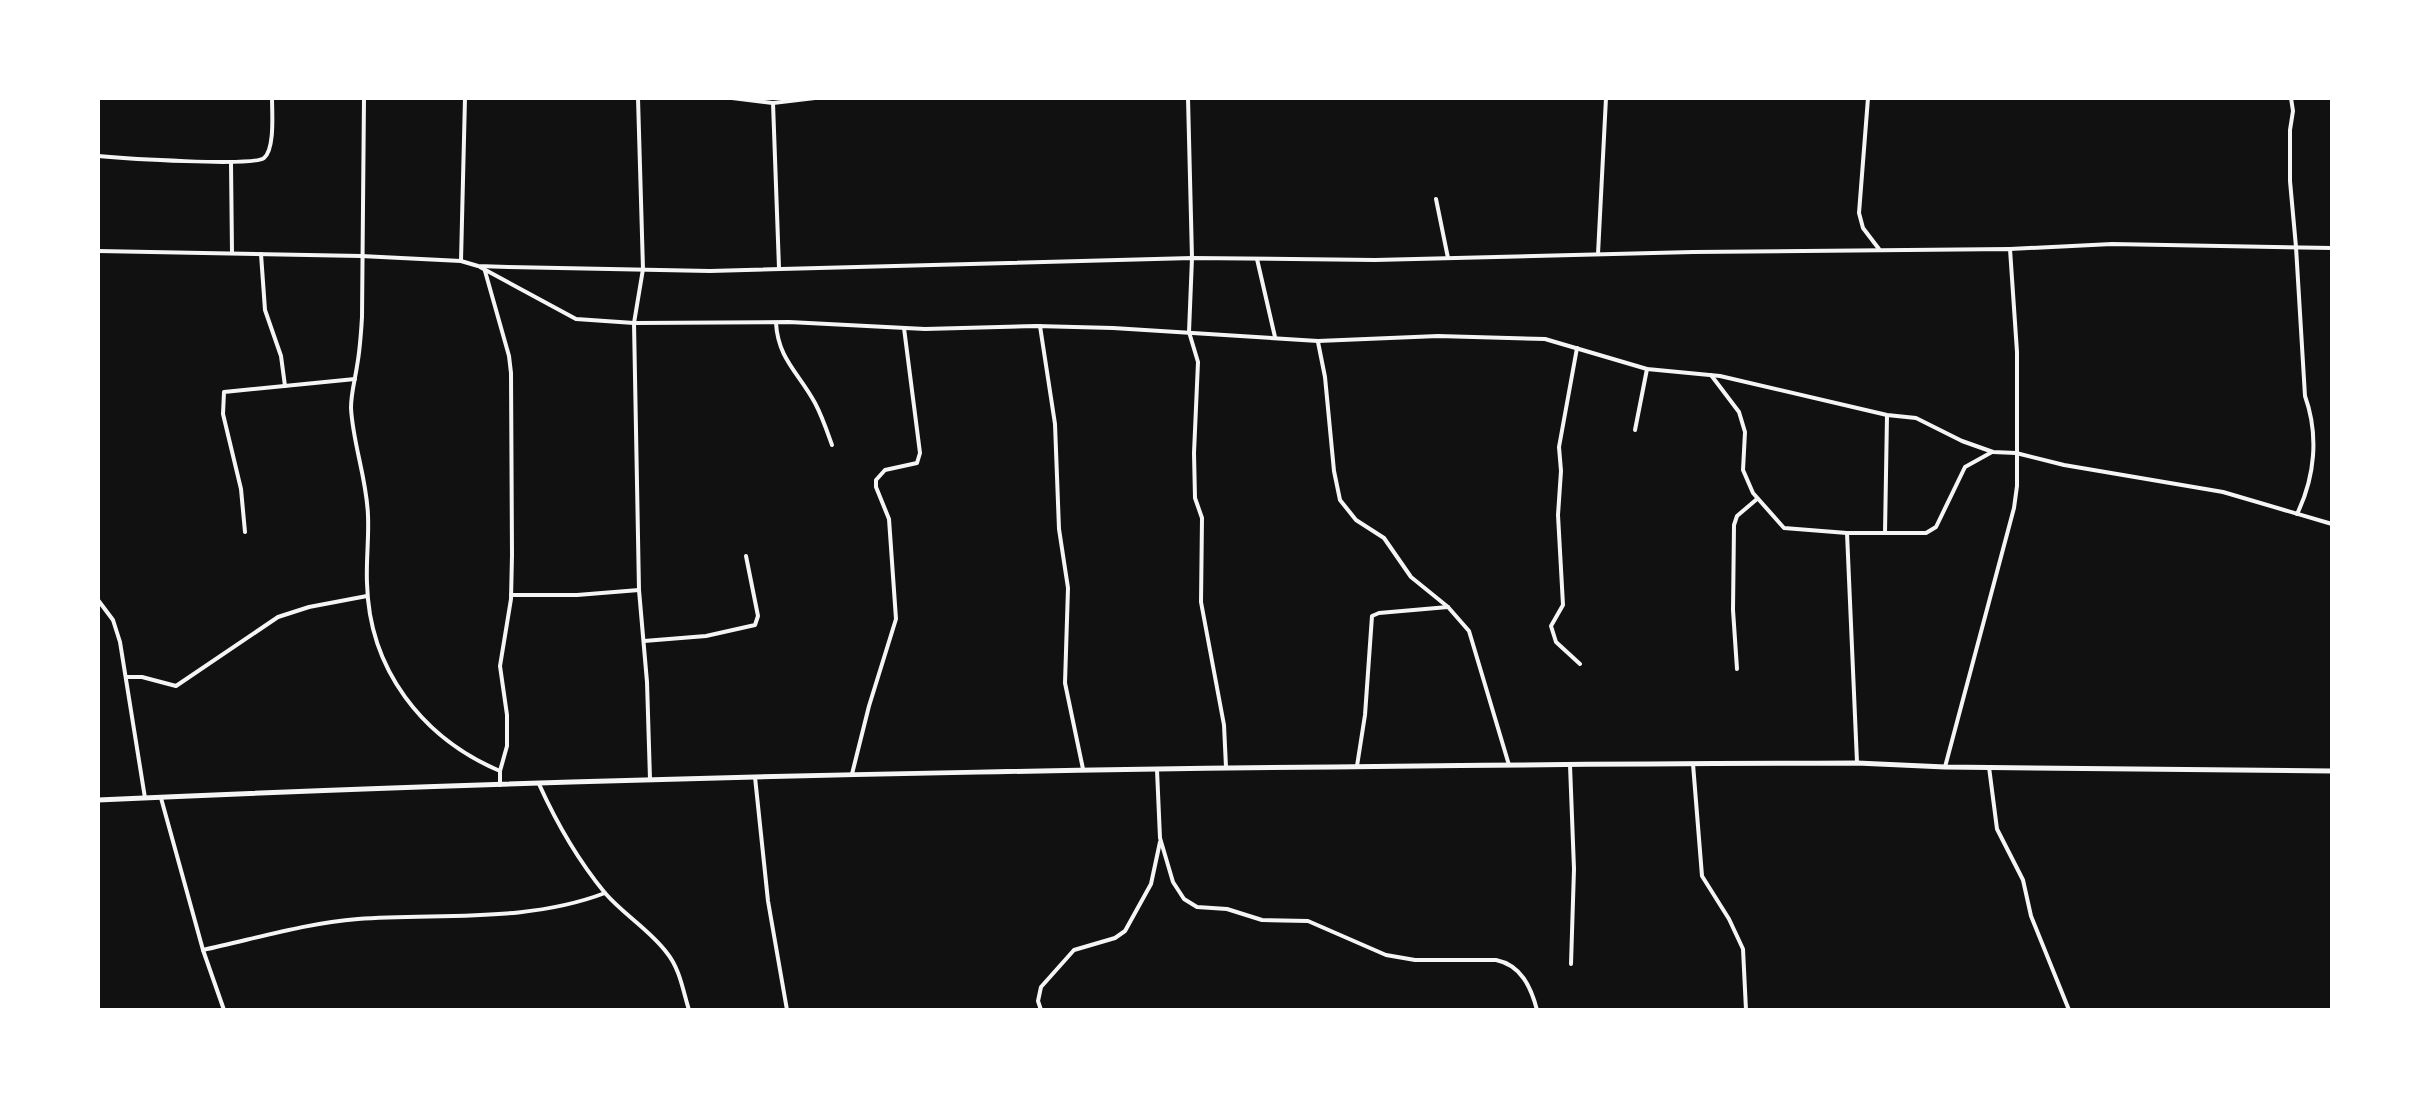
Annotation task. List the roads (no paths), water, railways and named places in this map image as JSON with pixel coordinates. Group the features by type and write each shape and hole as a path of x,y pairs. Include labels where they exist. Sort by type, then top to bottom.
{"street":[{"path":"98,156 231,163 260,160 266,157 271,138 272,98"},
{"path":"364,98 362,317 351,408 367,493 368,595 377,649 393,679 418,713 469,757 500,771"},
{"path":"461,261 465,98"},
{"path":"638,98 643,269 634,323 639,590 650,782"},
{"path":"732,98 773,103 815,98"},
{"path":"1188,98 1192,258 1189,332 1198,362 1195,498 1202,518 1201,602 1224,725 1226,767"},
{"path":"1598,254 1606,98"},
{"path":"1868,98 1859,213 1863,228 1880,250"},
{"path":"2291,98 2290,181 2305,396 2312,415 2313,433 2310,488 2297,515"},
{"path":"773,103 779,268"},
{"path":"231,163 232,253"},
{"path":"1436,199 1448,258"},
{"path":"98,251 361,256 461,261 478,266 710,271 1192,258 1448,258 2010,249 2112,244 2332,248"},
{"path":"1945,767 2014,508 2017,486 2017,352 2010,249"},
{"path":"261,254 265,310 281,356 285,386"},
{"path":"1257,259 1275,337"},
{"path":"478,266 576,319 634,323 776,323 904,328 1040,326 1318,341 1393,336 1545,339 1647,369 1711,375 1832,400 1887,415 1916,418 1962,441 1993,452 2016,453 2064,465 2223,492 2332,524"},
{"path":"485,271 511,373 511,595 500,666 507,715 507,746 500,771 500,785"},
{"path":"776,323 777,337 786,363 815,403 832,445"},
{"path":"1040,326 1055,424 1059,529 1068,588 1065,683 1083,769"},
{"path":"852,774 896,619 889,519 876,480 885,470 917,463 920,453 904,328"},
{"path":"1318,341 1325,377 1334,471 1343,507 1356,520 1384,538 1411,577 1448,607 1469,631 1509,765"},
{"path":"1577,348 1559,447 1558,515 1563,605 1551,626 1556,642 1580,664"},
{"path":"1635,430 1647,369"},
{"path":"1711,375 1739,412 1745,432 1743,470 1757,499 1784,528 1847,533 1931,531 1936,527 1965,467 1993,452"},
{"path":"245,532 241,489 223,414 224,392 355,379"},
{"path":"1885,533 1887,415"},
{"path":"1737,669 1733,610 1734,525 1737,516 1757,499"},
{"path":"1847,533 1857,763"},
{"path":"644,641 706,636 755,625 758,616 746,556"},
{"path":"511,595 577,595 639,590"},
{"path":"126,677 142,677 176,686 278,617 341,599 368,595"},
{"path":"98,600 113,620 126,677 145,798"},
{"path":"1357,766 1365,715 1372,616 1448,607"},
{"path":"98,800 852,774 1226,767 1857,763 1945,767 2332,771"},
{"path":"1693,764 1702,876 1729,919 1743,949 1746,981 1743,1001 1746,1010"},
{"path":"1570,765 1574,869 1571,964"},
{"path":"1989,767 1997,829 2023,880 2031,916 2069,1010"},
{"path":"1041,1010 1038,1001 1041,987 1074,950 1115,938 1125,931 1151,884 1160,838 1157,770"},
{"path":"755,777 768,901 787,1010"},
{"path":"539,784 560,830 582,865 622,912 667,953 676,968 688,1008 678,1010"},
{"path":"161,798 203,950 224,1010"},
{"path":"1160,838 1173,882 1184,899 1197,907 1227,909 1262,920 1308,921 1386,955 1415,960 1509,962 1525,980 1537,1010"},
{"path":"203,950 357,919 555,909 605,893"}]}
